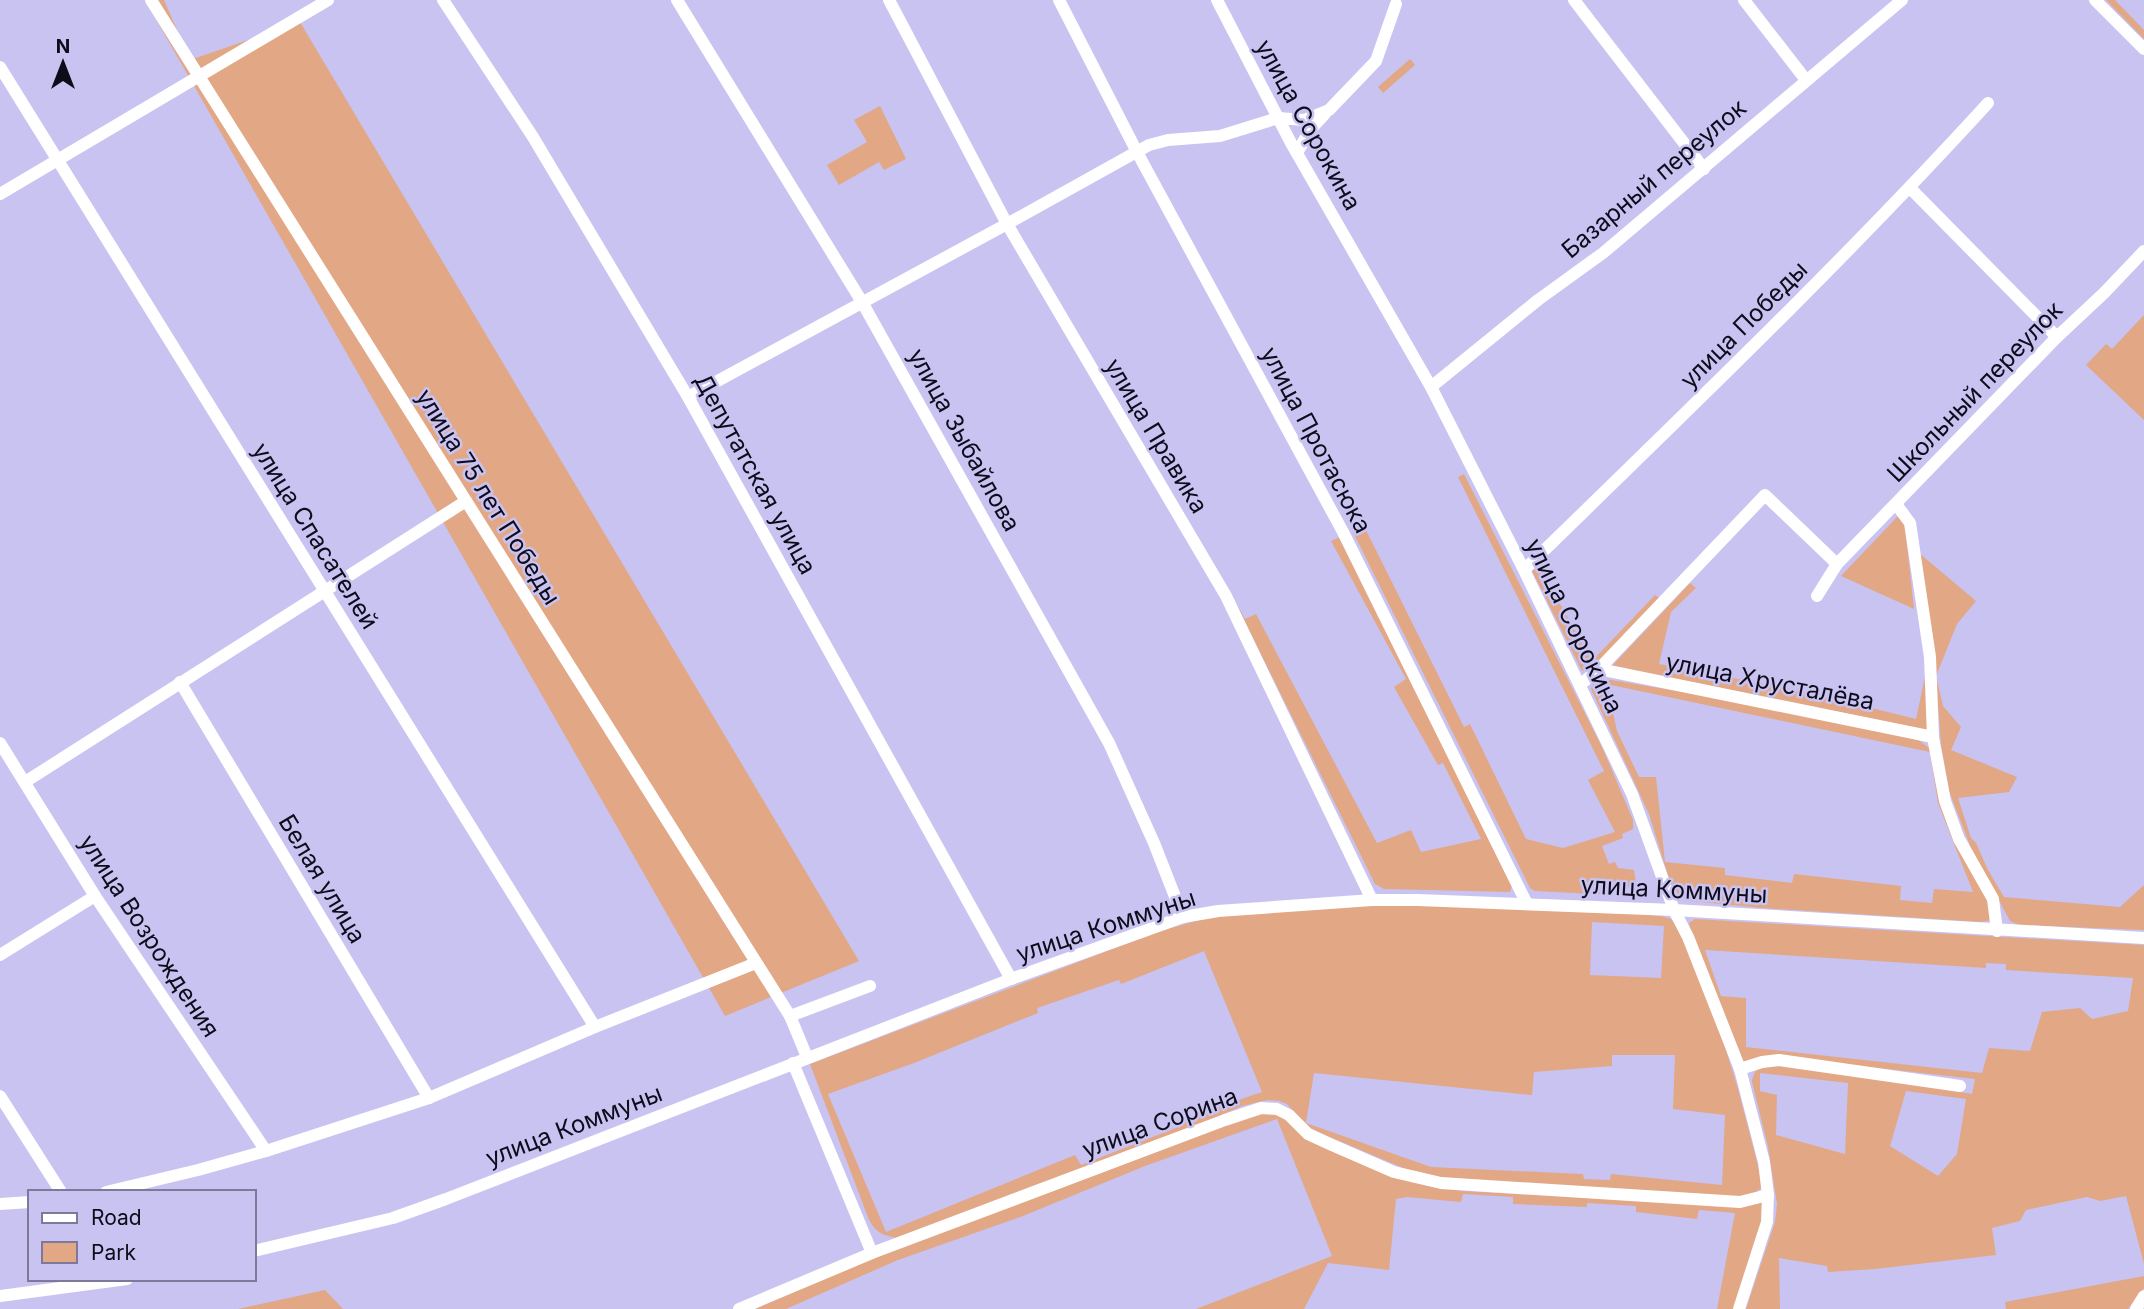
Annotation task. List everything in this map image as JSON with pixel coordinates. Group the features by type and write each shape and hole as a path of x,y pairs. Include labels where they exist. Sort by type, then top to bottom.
{"street":[{"name":"улица 75 лет Победы","path":"151,0 790,1016 807,1058"},
{"path":"0,194 328,0"},
{"name":"Депутатская улица","path":"443,0 533,137 688,397 1012,979"},
{"name":"улица Зыбайлова","path":"677,0 862,302 1109,743 1154,843 1183,917"},
{"name":"улица Правика","path":"889,0 1007,224 1226,596 1372,900"},
{"name":"улица Протасюка","path":"1059,0 1137,152 1343,532 1527,904"},
{"name":"улица Сорокина","path":"1217,0 1297,153 1431,387 1524,570 1632,793 1674,910 1688,937 1740,1069 1764,1161 1769,1212 1739,1309"},
{"path":"1574,0 1704,169"},
{"path":"1744,0 1806,80"},
{"name":"Базарный переулок","path":"1431,387 1538,300 1603,253 1902,0"},
{"path":"2095,0 2144,49"},
{"path":"1297,153 1310,130 1376,61 1396,1"},
{"name":"улица Спасателей","path":"0,67 595,1027"},
{"name":"улица Победы","path":"1524,570 1698,401 1910,188 1987,103"},
{"path":"688,397 1157,142 1220,136 1278,118 1304,120 1329,110"},
{"path":"1910,188 2057,337"},
{"name":"Школьный переулок","path":"1817,596 1838,564 2144,251"},
{"path":"1580,685 1599,670 1765,495 1838,564"},
{"path":"25,782 466,501"},
{"path":"1896,504 1910,523 1930,657 1933,737 1948,812 1959,839 1993,899 1997,930"},
{"name":"улица Хрусталёва","path":"1599,670 1933,737"},
{"name":"Белая улица","path":"180,682 429,1098"},
{"name":"улица Возрождения","path":"0,743 95,896 266,1151"},
{"path":"0,955 95,896"},
{"name":"улица Коммуны","path":"256,1251 393,1218 446,1199 1012,979 1183,917 1372,900 1418,900 1674,910 2144,938"},
{"path":"114,1190 266,1151 429,1098 595,1027 756,963"},
{"path":"790,1016 870,986"},
{"path":"1740,1069 1779,1060 1960,1086"},
{"path":"793,1063 872,1253"},
{"path":"0,1096 60,1190"},
{"name":"улица Сорина","path":"739,1309 872,1253 1261,1108 1283,1111 1308,1134 1381,1166 1417,1179 1441,1184 1740,1202 1769,1195"},
{"path":"0,1203 28,1202"},
{"path":"0,1296 113,1281"},
{"path":"2136,1309 2144,1296"}],"green space":[{"path":"145,0 164,0 190,60 300,22 859,961 725,1016"},
{"path":"2106,0 2115,0 2144,30 2144,39"},
{"path":"1410,59 1415,65 1383,93 1378,87"},
{"path":"880,106 906,159 884,170 879,162 839,185 827,165 867,142 854,120"},
{"path":"2144,315 2144,420 2086,365 2106,344 2112,349"},
{"path":"1464,474 1603,749 1633,820 1633,829 1622,834 1623,838 1602,846 1609,864 1615,862 1618,868 1634,870 1636,883 1612,895 1535,891 1530,888 1353,532 1364,526 1464,727 1470,724 1526,839 1563,848 1615,832 1588,780 1604,771 1458,477"},
{"path":"1898,516 1902,517 1905,527 1914,609 1841,576"},
{"path":"1340,537 1514,879 1510,892 1384,889 1375,884 1232,596 1245,619 1256,614 1377,843 1411,830 1421,852 1481,839 1443,763 1438,765 1394,687 1406,679 1331,541"},
{"path":"1919,553 1976,601 1957,624 1936,676 1943,706 1961,727 1951,750 2017,777 2009,792 1958,798 1971,838 2004,897 2120,907 2144,885 2144,930 2019,925 2010,921 1971,848 1949,791 1941,745 1935,665"},
{"path":"1539,566 1592,661 1655,595 1662,600 1594,666 1582,671 1532,571"},
{"path":"1690,583 1696,588 1671,612 1659,664 1811,693 1916,719 1927,667 1927,730 1612,666"},
{"path":"1605,679 1702,695 1917,739 1929,748 1993,907 1993,920 1981,922 1762,908 1691,901 1678,894 1671,885 1649,814 1591,689 1594,681","holes":["1611,685 1930,752 1938,803 1973,892 1934,889 1932,903 1900,900 1901,886 1794,874 1792,883 1725,875 1725,868 1665,862 1656,777 1639,777 1617,731 1608,690"]},
{"path":"1372,904 1591,910 1671,919 1678,926 1722,1037 1762,1187 1743,1197 1444,1178 1408,1170 1325,1135 1308,1127 1287,1104 1267,1100 1242,1106 1184,1131 896,1238 883,1234 874,1227 810,1064 1157,932 1217,915","holes":["1592,922 1664,926 1661,978 1590,975","1204,951 1262,1092 1177,1121 1178,1127 1081,1165 1075,1155 886,1232 828,1094 1038,1013 1037,1008 1119,980 1121,984","1612,1055 1675,1055 1673,1109 1725,1115 1722,1185 1611,1174 1610,1180 1584,1179 1583,1174 1431,1167 1306,1123 1314,1073 1532,1095 1534,1072 1612,1066"]},
{"path":"1695,919 2144,945 2144,1264 2126,1196 2100,1201 2087,1197 2026,1210 2020,1221 1992,1228 1996,1255 1828,1272 1827,1266 1779,1258 1780,1309 1746,1309 1775,1222 1777,1204 1768,1147 1752,1082 1756,1071 1772,1064 1867,1076 1972,1094 1975,1079 1781,1057 1743,1061 1689,923","holes":["1705,950 1986,968 1986,963 2006,964 2006,970 2133,978 2128,1011 2092,1019 2080,1008 2042,1012 2030,1051 1989,1048 1982,1073 1746,1047 1746,998 1721,996","1760,1073 1848,1083 1845,1154 1776,1135 1777,1095 1760,1091","1906,1091 1966,1099 1957,1154 1938,1176 1890,1146"]},
{"path":"1277,1112 1309,1141 1429,1186 1462,1191 1608,1199 1761,1200 1767,1209 1734,1309 1717,1309 1735,1213 1699,1210 1697,1219 1636,1212 1636,1206 1587,1203 1587,1207 1513,1204 1513,1197 1463,1194 1461,1202 1407,1197 1396,1199 1389,1270 1328,1263 1304,1309 1196,1309 1332,1256 1277,1119 1145,1166 1023,1216 898,1260 786,1309 755,1309 1004,1207 1257,1114"},
{"path":"2144,1276 2144,1288 2128,1309 2006,1309 2005,1302"},
{"path":"325,1290 343,1309 238,1309"}]}
